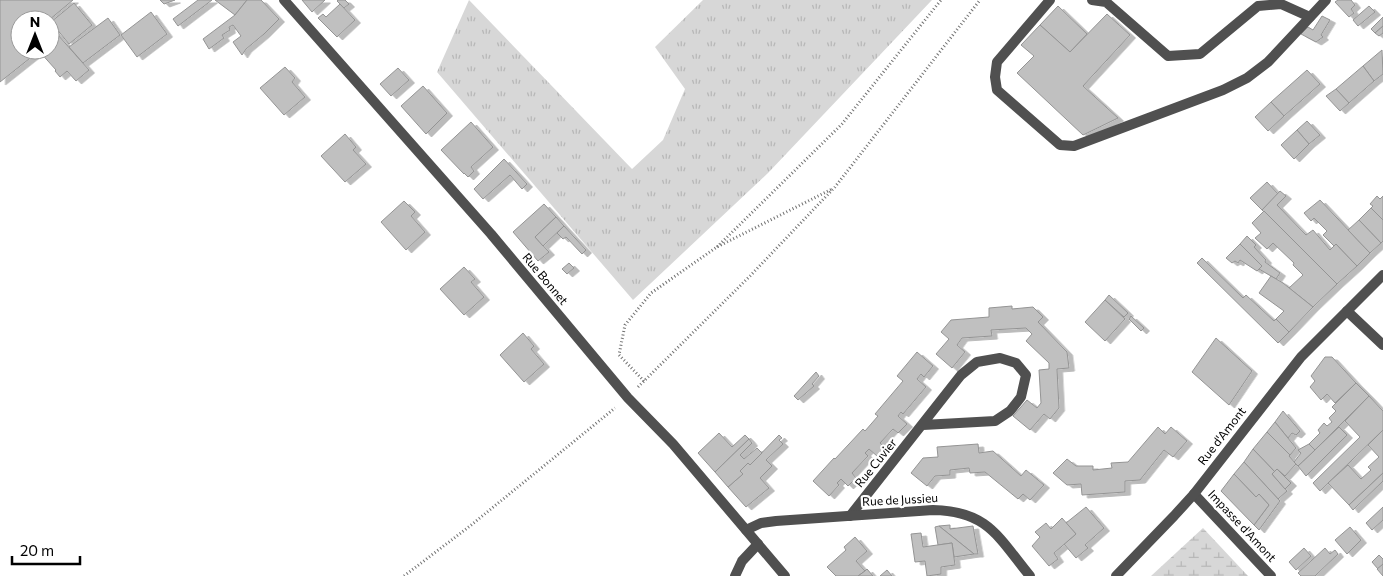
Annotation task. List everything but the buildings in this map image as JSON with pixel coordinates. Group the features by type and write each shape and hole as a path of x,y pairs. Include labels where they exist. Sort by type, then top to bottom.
{"street":[{"name":"Rue Bonnet","path":"284,0 491,234 628,398 673,444 785,576"},
{"path":"1050,0 997,62 995,77 997,90 1060,145 1074,146 1223,90 1247,78 1268,62 1326,0"},
{"path":"1092,0 1106,2 1168,56 1200,54 1258,6 1281,4 1310,17"},
{"name":"Rue d'Amont","path":"1116,576 1194,494 1301,357 1383,275"},
{"path":"1347,311 1383,345"},
{"name":"Rue Cuvier","path":"850,516 961,375 977,362 1000,358 1016,362 1026,375 1020,397 1010,410 995,421 923,425"},
{"name":"Impasse d'Amont","path":"1194,494 1271,576"},
{"name":"Rue de Jussieu","path":"746,530 768,522 933,510 950,511 967,514 981,521 995,533 1030,576"},
{"path":"735,576 742,561 758,544"}],"path":[{"path":"717,248 842,124 941,0"},
{"path":"404,576 470,526 628,398 750,276 835,187 980,0"},
{"path":"644,382 619,355 625,325 651,293 717,248 835,187"}],"green space":[{"path":"469,0 632,169 663,140 685,89 655,47 703,0 932,0 768,173 633,300 437,72"},
{"path":"1203,528 1248,576 1151,576"}]}
